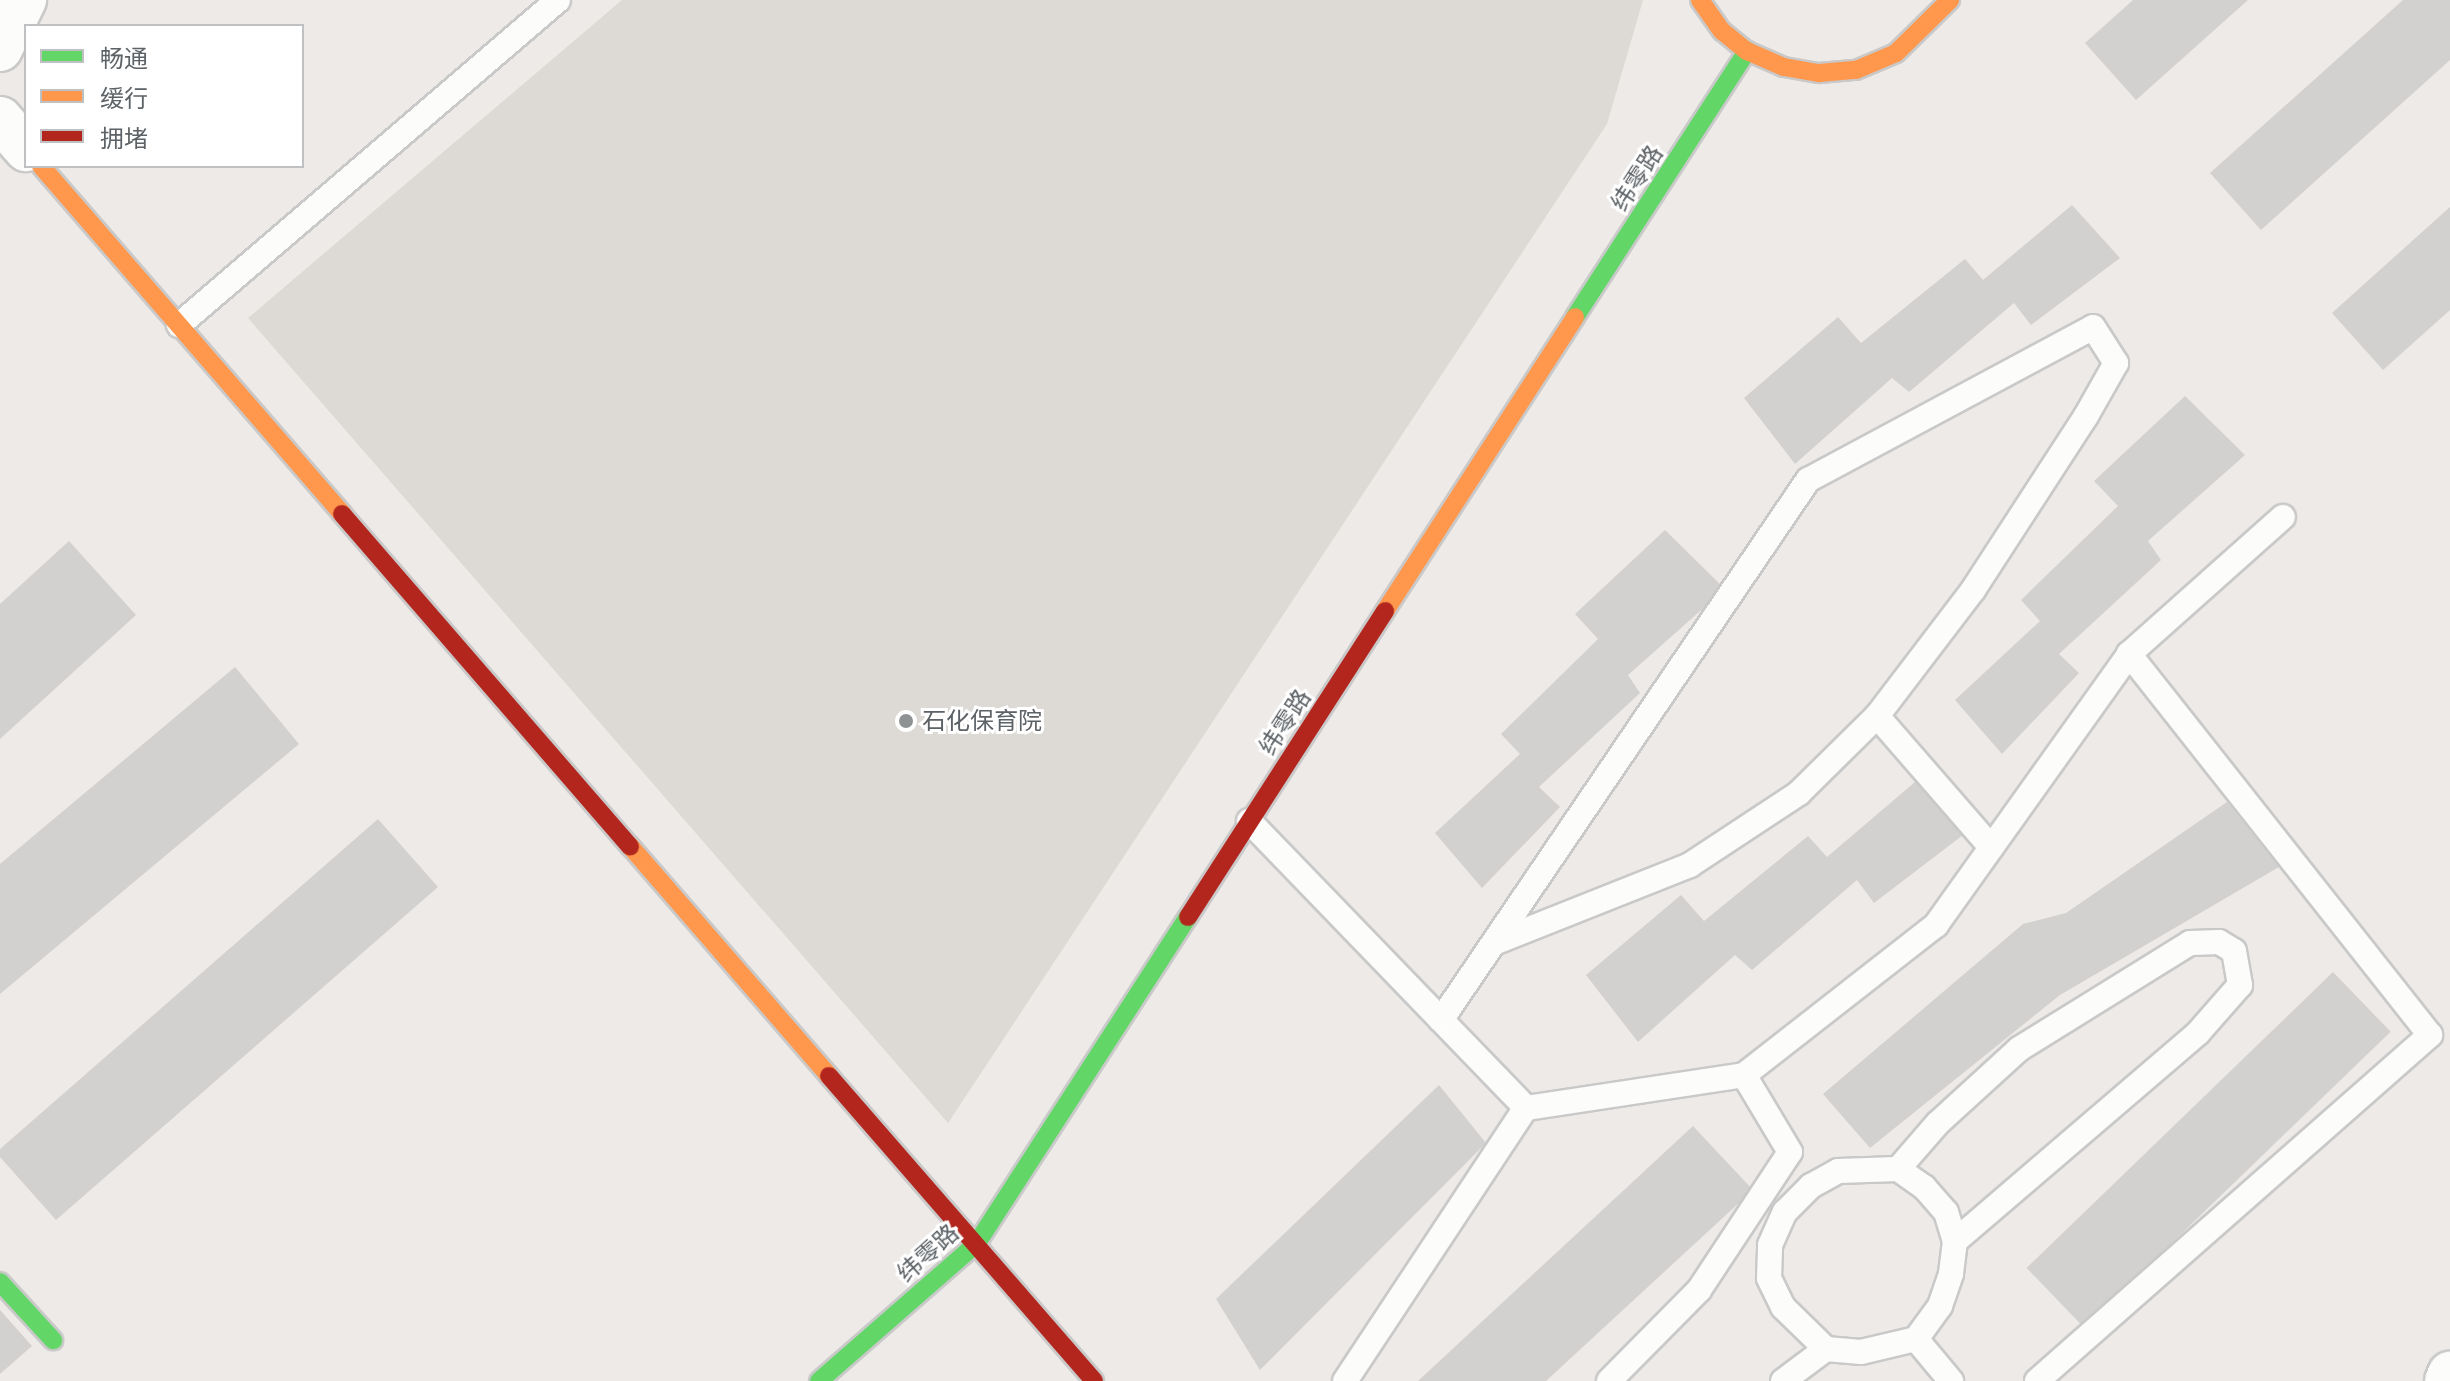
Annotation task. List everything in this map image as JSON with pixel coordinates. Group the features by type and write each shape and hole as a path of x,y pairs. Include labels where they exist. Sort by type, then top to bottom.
{"street":[{"path":"0,49 24,0"},
{"path":"1700,0 1722,31 1747,51 1784,67 1856,70 1896,53 1930,25 1950,0"},
{"name":"纬零路","path":"819,1381 977,1243 1747,51"},
{"path":"0,119 24,147"},
{"path":"43,168 1094,1381"},
{"path":"0,1282 53,1340"},
{"path":"2447,1381 2450,1374"}],"lane":[{"path":"179,325 558,0"},
{"path":"1441,1020 1808,480 2093,327 2116,363 2086,416 1973,590 1877,716 1799,793 1690,865 1494,943"},
{"path":"1345,1381 1526,1108 1744,1075 1936,925 2129,654 2283,517"},
{"path":"2037,1381 2430,1035 2129,654"},
{"path":"1877,716 1991,847"},
{"path":"1249,821 1526,1108"},
{"path":"1898,1169 1938,1123 2019,1049 2190,943 2219,942 2234,951 2240,985 2198,1033 1955,1241"},
{"path":"1744,1075 1811,1186"},
{"path":"1609,1381 1699,1290 1790,1152"},
{"path":"1898,1169 1924,1187 1946,1212 1955,1241 1940,1306 1916,1339 1861,1352 1826,1349 1800,1328 1769,1278 1770,1245 1785,1212 1811,1186 1838,1171 1898,1169"},
{"path":"1916,1339 1951,1381"},
{"path":"1783,1381 1826,1349"}],"shaded area":[{"name":"石化保育院","path":"622,0 1643,0 1607,124 948,1123 248,318"}],"building":[{"path":"2133,0 2248,0 2136,100 2085,43"},
{"path":"2403,0 2450,0 2450,60 2261,230 2210,173"},
{"path":"2072,205 2120,258 2031,325 2014,303 1909,392 1892,378 1795,464 1744,398 1838,317 1861,343 1965,259 1983,280"},
{"path":"2450,207 2450,310 2383,370 2332,313"},
{"path":"2185,396 2245,455 2148,541 2161,560 2059,654 2079,673 2002,754 1955,700 2040,621 2021,600 2118,506 2094,481"},
{"path":"1665,530 1725,589 1628,675 1640,693 1539,787 1560,807 1482,888 1435,833 1520,754 1501,734 1598,639 1575,614"},
{"path":"69,541 136,615 0,739 0,604"},
{"path":"235,667 299,744 0,994 0,864"},
{"path":"1915,782 1963,835 1874,903 1857,880 1752,970 1735,955 1638,1042 1586,975 1681,895 1704,921 1808,836 1827,857"},
{"path":"2227,802 2279,867 2060,995 1870,1148 1823,1094 2023,924 2066,913"},
{"path":"378,819 438,887 56,1220 0,1157 0,1149"},
{"path":"2333,972 2391,1032 2084,1328 2027,1268"},
{"path":"1439,1085 1486,1143 1260,1370 1216,1299"},
{"path":"1693,1126 1753,1190 1546,1381 1418,1381"},
{"path":"0,1310 32,1346 0,1374"}],"traffic: fast":[{"path":"1575,317 1747,51"},
{"path":"819,1381 977,1243 1188,917"},
{"path":"0,1282 53,1340"}],"traffic: slow":[{"path":"1700,0 1722,31 1747,51 1784,67 1819,73 1856,70 1896,53 1950,0"},
{"path":"43,168 342,514"},
{"path":"1385,611 1575,317"},
{"path":"630,846 829,1076"}],"traffic: jam":[{"path":"342,514 630,846"},
{"path":"1188,917 1385,611"},
{"path":"829,1076 1094,1381"}],"place":[{"name":"石化保育院","path":"906,721"}]}
